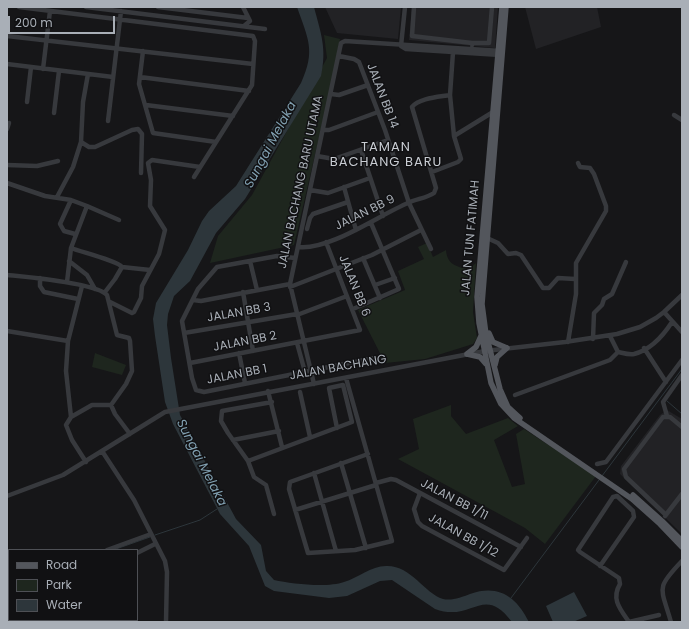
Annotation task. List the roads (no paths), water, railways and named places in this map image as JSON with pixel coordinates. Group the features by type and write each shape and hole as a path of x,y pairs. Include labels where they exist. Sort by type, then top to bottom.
{"main road":[{"name":"JALAN TUN FATIMAH","path":"502,7 501,53 481,298 489,374 494,392 507,411 518,421 637,499 663,520 682,541"},
{"name":"JALAN TUN FATIMAH","path":"506,7 493,112 476,297 480,330 503,397 515,413 598,473"},
{"path":"483,318 493,342 507,348 497,357 495,370"},
{"path":"467,354 479,344 480,330"},
{"path":"467,354 483,359 489,374"},
{"name":"JALAN TUN FATIMAH","path":"663,520 682,547"}],"street":[{"path":"19,7 252,36 255,41 253,82 249,91 194,177"},
{"path":"86,7 265,29"},
{"path":"158,7 248,18"},
{"path":"243,7 250,23 244,26"},
{"path":"401,46 405,7"},
{"path":"414,7 412,36 489,44 492,7"},
{"path":"43,68 50,11"},
{"path":"108,121 118,48 121,12"},
{"path":"7,36 253,64"},
{"name":"JALAN BACHANG BARU UTAMA","path":"314,384 290,286 341,43 345,41 401,46"},
{"path":"472,43 472,49"},
{"path":"401,46 406,44 472,49 501,53"},
{"path":"401,46 406,49 501,53"},
{"path":"143,51 140,90 153,133 216,142"},
{"path":"450,95 414,104 412,107 432,172 458,162 461,156 454,136 450,95 453,52"},
{"name":"JALAN BB 14","path":"339,56 357,60 378,112 409,203 431,250"},
{"path":"7,64 113,77"},
{"path":"27,102 31,67"},
{"path":"54,113 59,71"},
{"path":"57,197 73,167 81,142 83,102 88,74"},
{"path":"140,77 249,91"},
{"path":"330,94 337,96 368,85"},
{"path":"146,106 233,116"},
{"path":"323,130 329,130 378,112"},
{"path":"454,136 493,112"},
{"path":"674,115 682,120"},
{"path":"7,129 8,123"},
{"path":"81,142 89,147 95,147 132,130 138,129 142,134 141,173"},
{"path":"317,156 334,159 388,140"},
{"path":"361,150 383,216"},
{"path":"110,302 132,313 134,312 141,298 142,286 159,254 161,242 165,233 150,206 151,180 148,163 152,160 200,167"},
{"path":"7,165 38,166 58,161"},
{"path":"568,342 576,294 576,263 604,216 606,206 594,174 590,168 580,167 578,163"},
{"name":"JALAN BB 9","path":"298,247 309,247 326,242 356,230 409,203 432,194 436,188 432,172"},
{"path":"310,190 325,193 370,178"},
{"path":"7,183 45,196 71,200 119,220"},
{"path":"344,187 356,230"},
{"path":"71,200 60,224 64,231 75,234"},
{"path":"307,229 310,218 314,214 348,202"},
{"path":"67,282 71,248 75,234 87,206"},
{"path":"353,310 398,291 399,288 371,223"},
{"path":"193,300 201,301 243,292 290,286 383,250 421,230"},
{"path":"487,238 500,245 508,254 516,253 521,255 543,288 549,288 558,278 575,279"},
{"name":"JALAN BB 6","path":"304,342 358,331 360,327 326,242"},
{"path":"71,248 108,261 117,262 122,267 150,270"},
{"name":"JALAN BB 1","path":"295,258 277,256 217,267 198,289 182,322 194,387 200,392 374,358"},
{"path":"364,258 380,298"},
{"path":"69,261 87,276 95,289"},
{"path":"250,261 257,290"},
{"path":"593,339 594,313 602,305 604,299 612,294 626,262"},
{"path":"105,292 122,267"},
{"path":"7,275 67,282 105,292 110,302 117,335 130,340 132,369 126,384 111,405"},
{"path":"40,278 40,286 44,292 78,299"},
{"path":"375,285 395,278"},
{"path":"71,417 66,371 68,341 82,286"},
{"path":"243,292 253,351"},
{"name":"JALAN BACHANG","path":"7,496 51,481 86,462 165,412 487,350 568,342 610,336 640,327 664,312 682,295"},
{"name":"JALAN BB 3","path":"184,334 248,322 297,315 347,296"},
{"path":"664,312 682,332"},
{"path":"618,352 633,354 644,348 659,339 672,322"},
{"path":"7,331 68,341"},
{"path":"610,336 618,352"},
{"name":"JALAN BB 2","path":"190,363 304,342"},
{"path":"297,343 304,372"},
{"path":"644,348 666,382"},
{"path":"516,395 610,360 618,352"},
{"path":"239,353 245,383"},
{"path":"597,464 606,462 682,360"},
{"path":"682,375 663,402 665,416 624,469 626,477 663,520 682,494"},
{"path":"346,378 368,454 392,541 366,548 308,553 289,489 290,482 368,454"},
{"path":"248,461 282,447 337,428 352,422 344,386 329,388 337,428"},
{"path":"268,391 272,402 282,447"},
{"path":"300,392 310,437"},
{"path":"272,402 222,411 221,420 248,461 254,477 266,485 274,514"},
{"path":"86,462 68,430 67,422 71,417 92,405 111,405"},
{"path":"111,405 115,414 130,434"},
{"path":"665,416 682,427"},
{"path":"233,440 279,431"},
{"path":"102,451 134,500 164,561 167,572 166,622"},
{"path":"342,463 366,548"},
{"path":"314,473 336,550"},
{"name":"JALAN BB 1/11","path":"295,510 350,494 391,479 521,547"},
{"name":"JALAN BB 1/12","path":"420,493 414,509 420,524 504,570 521,547"},
{"path":"600,566 634,515 633,511 615,496 578,550 620,581 616,594 616,602 629,622 659,615"},
{"path":"110,549 151,534"},
{"path":"521,547 527,538"},
{"path":"138,552 155,544"},
{"path":"671,622 662,589 665,579 682,561"}],"water":[{"name":"Sungai Melaka","path":"297,7 314,7 321,33 323,49 323,66 321,76 245,199 216,233 190,281 174,296 168,314 167,325 180,415 236,519 261,545 266,571 274,580 300,584 328,585 349,580 375,568 386,566 395,567 410,574 436,596 443,599 453,599 480,591 489,590 505,594 518,605 529,622 512,622 502,611 493,605 485,604 459,611 448,612 435,609 392,580 380,581 347,596 329,598 274,591 265,586 249,546 220,514 173,424 165,402 155,336 153,319 156,303 188,250 202,221 209,211 236,186 301,83 306,72 309,45"},
{"path":"574,592 587,616 573,622 553,622 546,606"}],"waterway":[{"path":"602,476 682,369"},
{"path":"667,401 682,414"},
{"path":"511,598 599,480"},
{"name":"Sungai Melaka","path":"155,535 200,520 217,509"},
{"path":"116,549 150,537"}],"district":[{"name":"TAMAN BACHANG BARU","path":"386,156"}]}
